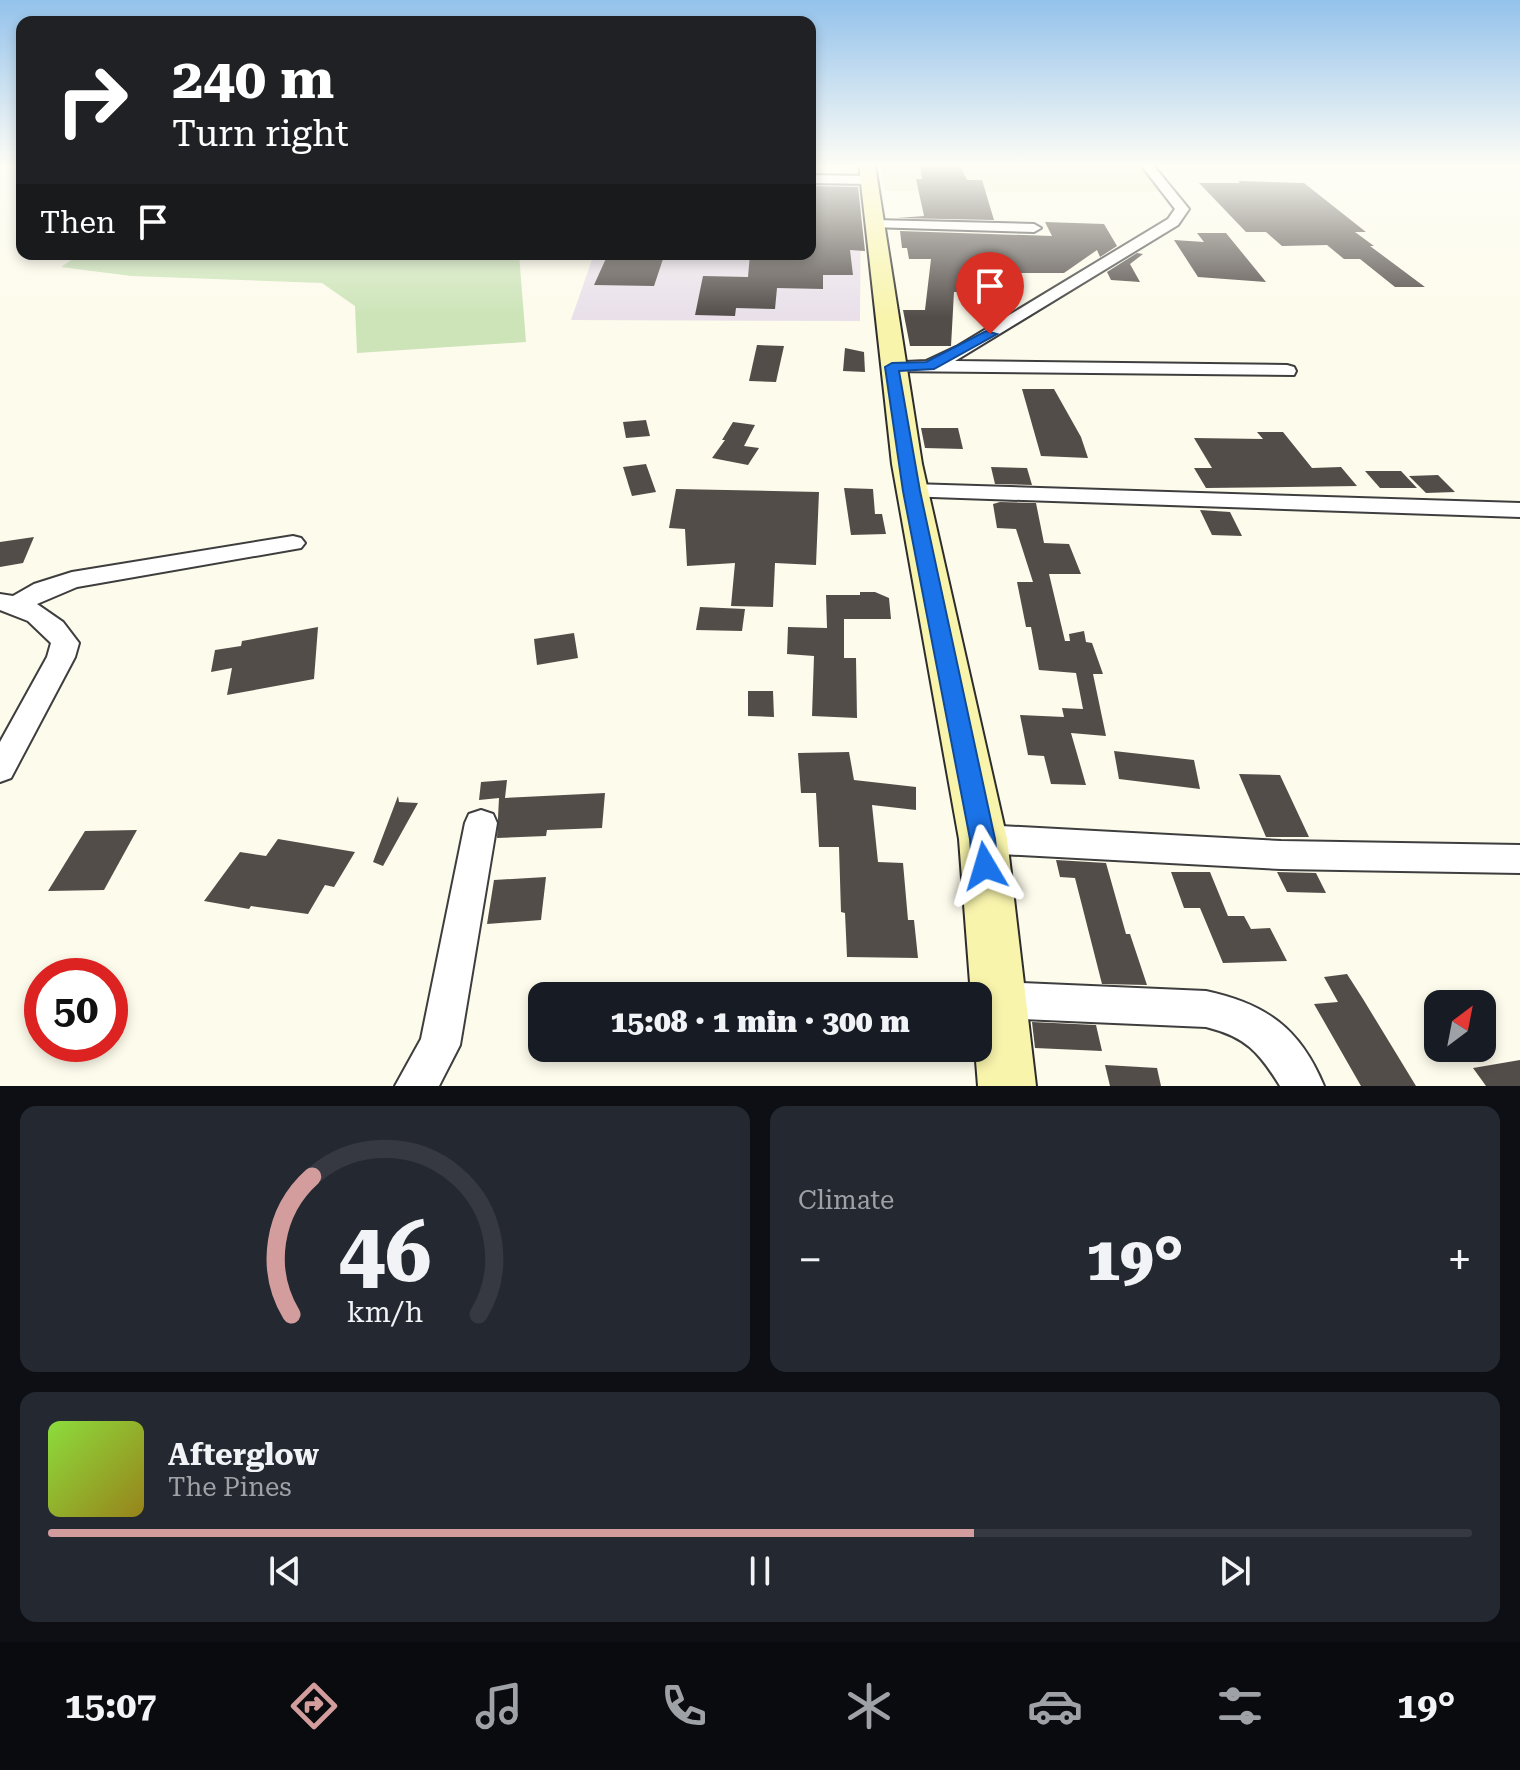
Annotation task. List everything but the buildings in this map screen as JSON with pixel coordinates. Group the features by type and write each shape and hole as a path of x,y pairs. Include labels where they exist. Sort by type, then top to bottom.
{"main road":[{"path":"874,216 910,366 912,491 983,839 1007,1086"}],"street":[{"path":"910,366 964,350 1173,222 1177,216"},
{"path":"875,224 1034,228"},
{"path":"910,366 1287,371"},
{"path":"912,491 1520,510"},
{"path":"9,604 72,580 293,543"},
{"path":"0,770 61,657 65,643 60,631 9,604"},
{"path":"416,1086 440,1045 481,823"},
{"path":"983,839 1281,855 1520,859"},
{"path":"997,1000 1206,1009 1238,1015 1267,1032 1303,1086"}],"shaded area":[{"path":"816,216 861,216 860,321 571,320 592,260 816,260"}],"green space":[{"path":"71,260 519,260 526,342 357,353 355,306 322,283 131,276 61,267"}],"route":[{"path":"985,866 983,839 912,491 892,367 929,366 990,334"}]}
